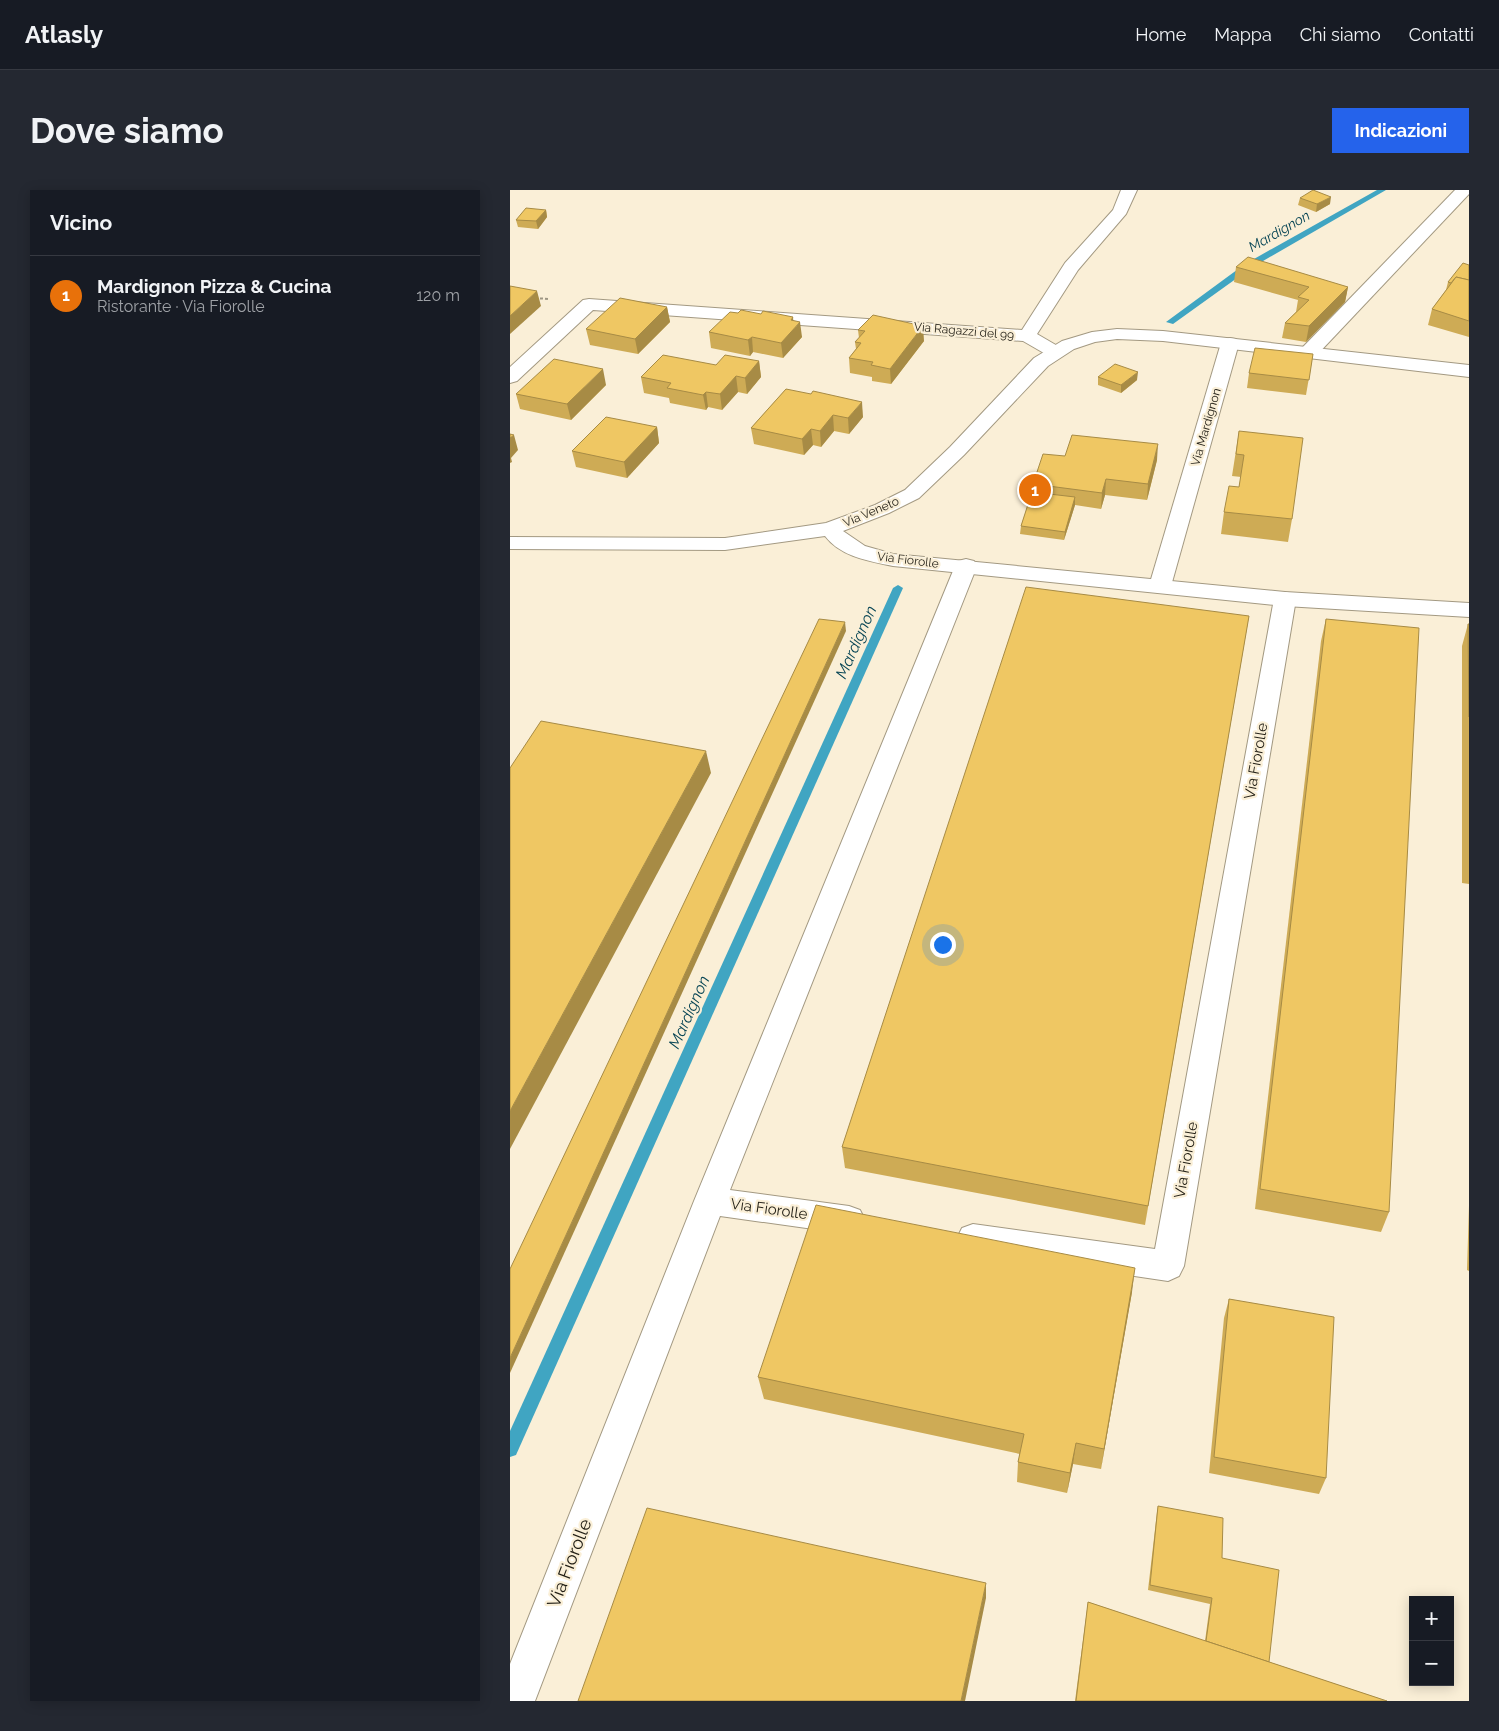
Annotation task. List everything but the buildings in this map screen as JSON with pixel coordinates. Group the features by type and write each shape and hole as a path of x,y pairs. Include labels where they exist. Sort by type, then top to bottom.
{"street":[{"name":"Via Ragazzi del 99","path":"1027,336 1071,267 1120,211 1129,190"},
{"path":"1307,354 1464,190"},
{"name":"Via Ragazzi del 99","path":"510,376 589,304 1027,336 1054,352"},
{"name":"Via Veneto","path":"510,543 725,544 830,529 882,509 912,494 957,451 1041,362 1054,352 1092,337 1117,334 1163,336 1230,343"},
{"path":"1230,343 1307,354 1469,371"},
{"name":"Via Mardignon","path":"1160,586 1230,343"},
{"name":"Via Fiorolle","path":"830,529 838,541 861,552 893,560 1285,599 1469,610"},
{"name":"Via Fiorolle","path":"515,1701 710,1201 966,566"},
{"name":"Via Fiorolle","path":"944,1234 1168,1266 1285,599"},
{"name":"Via Fiorolle","path":"710,1201 876,1224"}],"waterway":[{"name":"Mardignon","path":"1170,322 1248,266 1382,190"},
{"name":"Mardignon","path":"510,1449 898,588"}],"place":[{"name":"Mardignon Pizza & Cucina","path":"1035,490"}]}
